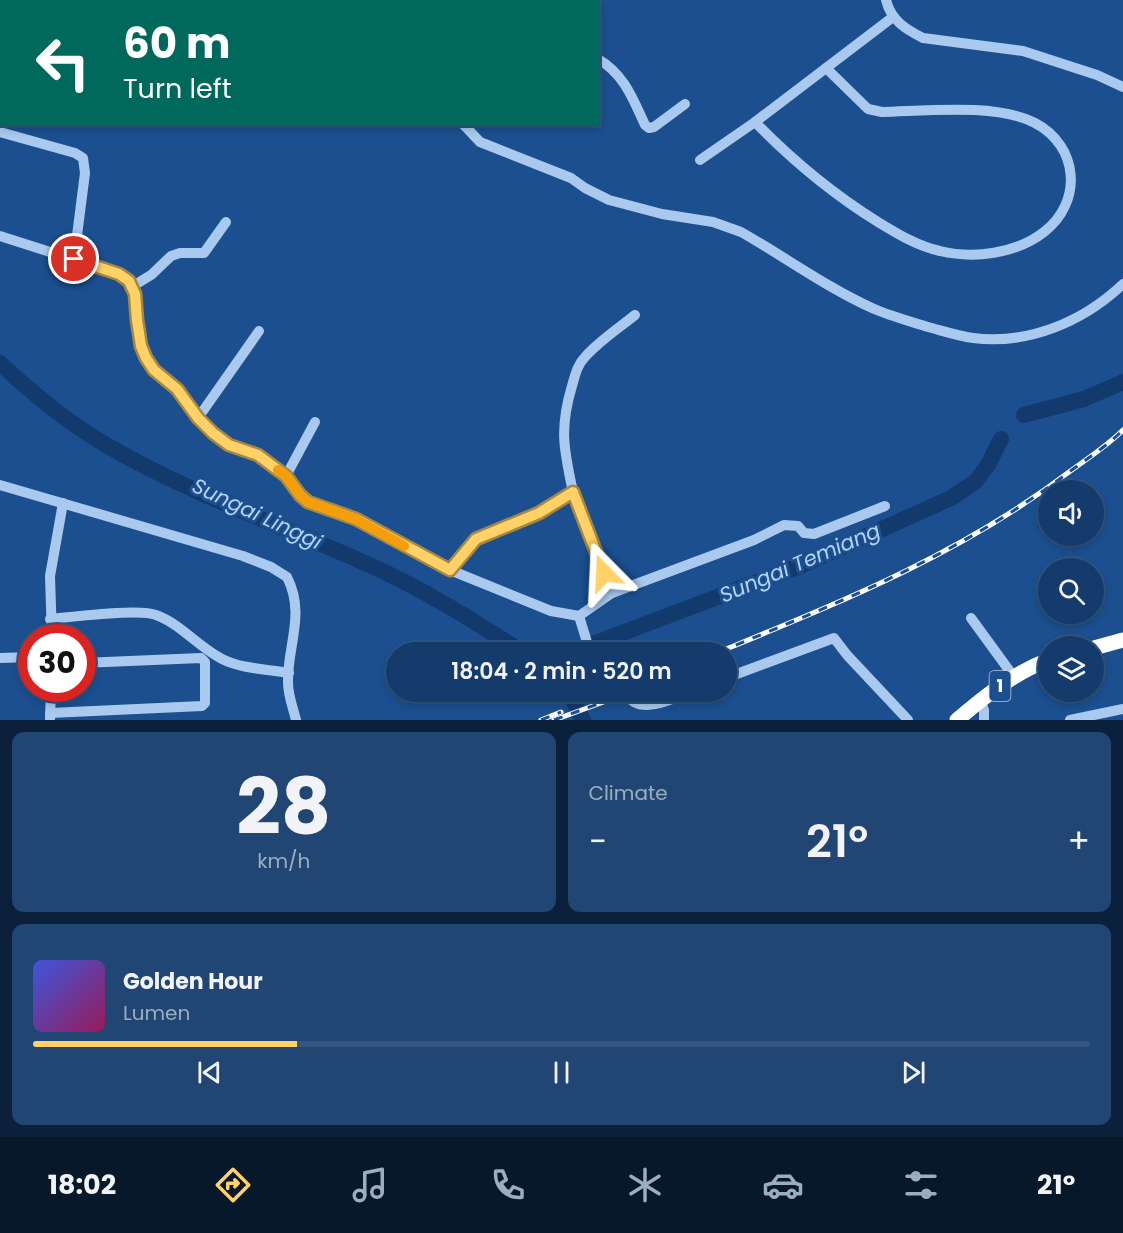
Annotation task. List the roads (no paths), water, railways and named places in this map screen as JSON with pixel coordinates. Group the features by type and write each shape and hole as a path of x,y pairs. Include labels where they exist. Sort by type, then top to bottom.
{"highway":[{"path":"1104,645 1123,640"},
{"name":"1","path":"957,720 980,700 1038,664"}],"street":[{"path":"886,0 893,17 909,31 923,38 1023,51 1097,75 1123,87"},
{"path":"700,160 755,122 893,17"},
{"path":"600,60 615,70 621,78 645,125 649,128 654,127 685,104"},
{"path":"755,122 804,169 864,213 906,240 939,251 966,255 995,253 1022,244 1044,232 1060,215 1069,196 1072,177 1069,159 1062,146 1051,134 1036,123 999,113 882,112 868,109 826,68"},
{"path":"465,126 480,142 571,178 597,195 647,211 728,226 871,308 961,336 988,339 1014,338 1042,333 1098,305 1123,284"},
{"path":"0,132 75,153 83,158 85,173 74,259"},
{"path":"133,286 171,256 180,253 204,253 226,222"},
{"path":"0,236 119,274 129,281 133,286 141,346 154,370 177,389 198,418 229,445 258,455 286,476 308,502 356,519 450,570 551,611 579,616 612,593 754,540 784,525 798,526 804,533 814,534 885,506"},
{"path":"612,593 573,492 564,448 563,426 567,403 578,367 584,357 635,315"},
{"path":"198,418 259,332"},
{"path":"286,476 315,422"},
{"path":"0,485 243,556 271,567 287,577 296,601 288,683 296,720"},
{"path":"450,570 476,539 539,513 573,492"},
{"path":"51,624 50,576 63,503"},
{"path":"50,619 155,614 169,621 219,658 237,665 289,673"},
{"path":"579,616 587,642"},
{"path":"971,618 1014,677"},
{"path":"737,674 834,638 908,720"},
{"path":"0,658 18,657"},
{"path":"50,716 143,715 202,706 205,703 205,662 201,658 96,662"},
{"path":"980,700 984,710 984,720"},
{"path":"633,702 643,704 664,702"},
{"path":"1070,720 1123,709"}],"waterway":[{"name":"Sungai Linggi","path":"0,363 51,408 79,428 138,463 406,582 506,642"},
{"name":"Sungai Temiang","path":"1024,415 1084,399 1123,382"},
{"name":"Sungai Temiang","path":"598,642 802,565 951,498 975,482 988,465 1001,439"},
{"name":"Sungai Linggi","path":"574,702 583,720"}],"railway":[{"path":"737,645 856,594 943,552 1028,501 1097,452 1123,430"},
{"path":"554,720 604,702"},
{"path":"541,720 561,712"}]}
